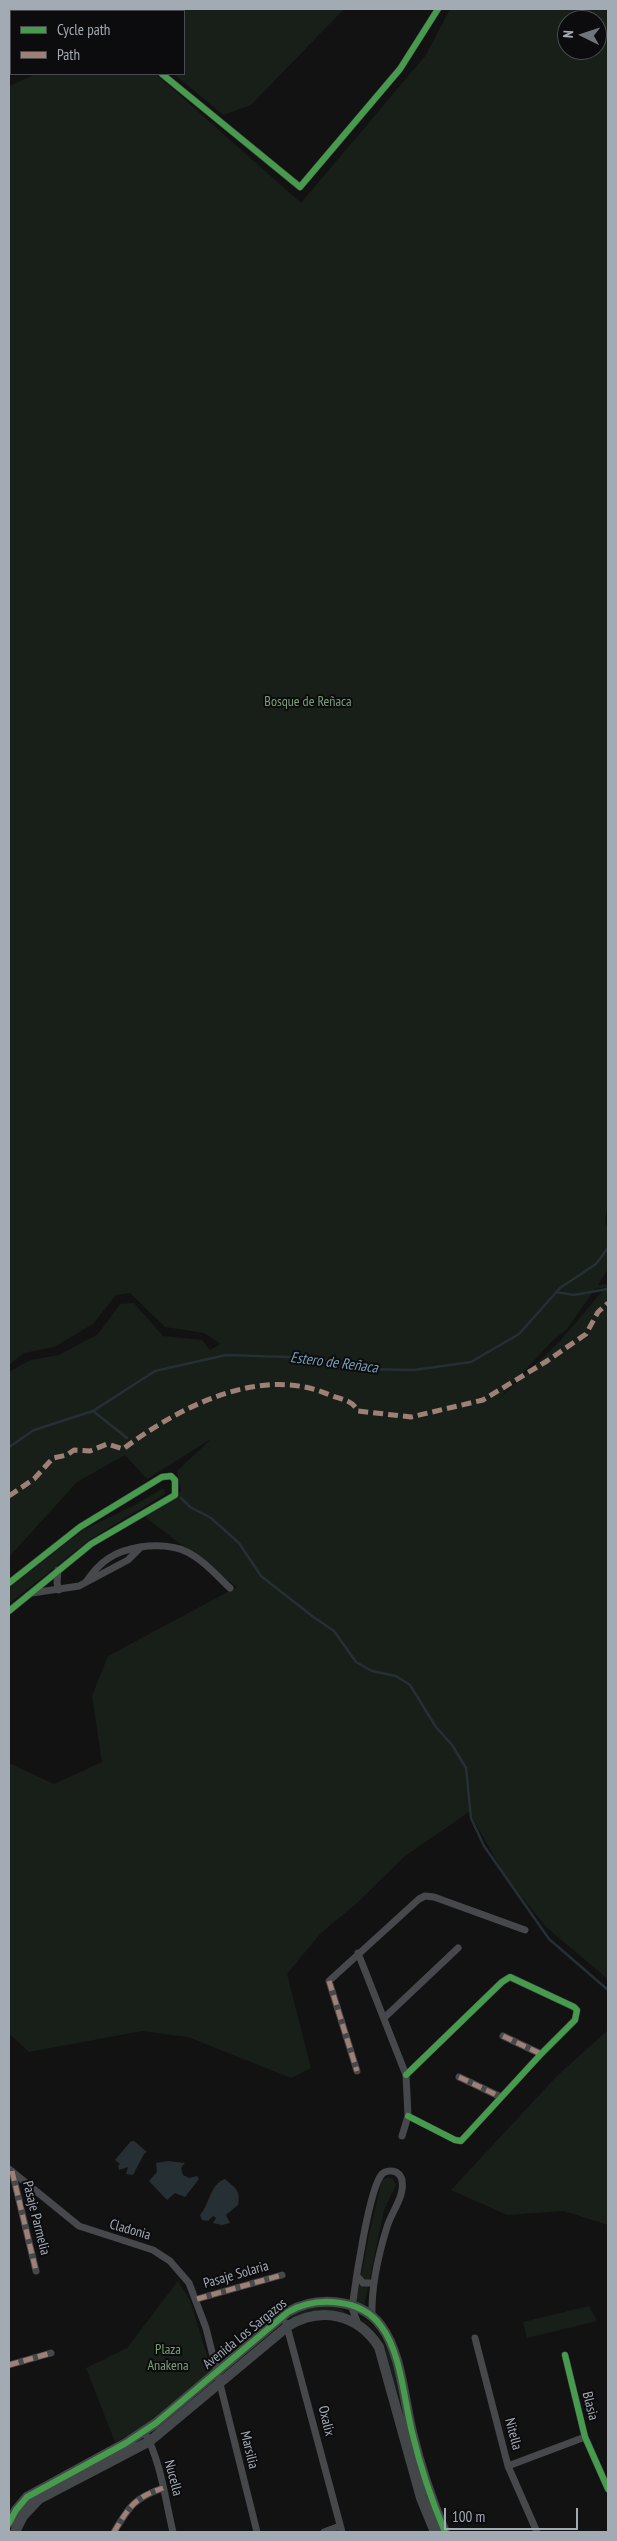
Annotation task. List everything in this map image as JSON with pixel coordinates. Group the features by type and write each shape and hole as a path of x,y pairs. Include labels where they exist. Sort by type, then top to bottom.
{"street":[{"path":"163,75 300,187 400,69 438,9"},
{"path":"9,1583 84,1526 162,1478 171,1476 176,1480 175,1495 91,1544 9,1611"},
{"path":"86,1582 98,1566 123,1550 162,1544 188,1552 230,1588"},
{"path":"32,1593 73,1588 122,1564 141,1547"},
{"path":"58,1570 57,1583 59,1590"},
{"path":"357,2071 329,1984 330,1978 425,1896 525,1930"},
{"path":"384,2018 458,1948"},
{"path":"358,1953 406,2075 408,2116 402,2136"},
{"path":"406,2075 502,1982 510,1977 574,2006 577,2010 575,2020 460,2141 408,2116"},
{"path":"503,2036 541,2054"},
{"path":"459,2077 501,2097"},
{"name":"Pasaje Parmelia","path":"11,2170 36,2271"},
{"name":"Cladonia","path":"11,2170 79,2226 96,2234 144,2245 162,2255 184,2275 197,2299 217,2373"},
{"path":"358,2324 352,2308 356,2276 378,2182 382,2174 394,2171 399,2174 402,2181 401,2194 387,2227 371,2296 372,2317"},
{"name":"Pasaje Solaria","path":"197,2299 282,2275"},
{"path":"356,2276 363,2283 374,2283"},
{"name":"Avenida Los Sargazos","path":"9,2523 21,2503 35,2491 144,2431 217,2373 283,2316 298,2307 320,2302 336,2303 372,2317 385,2332 396,2362 425,2497 445,2532"},
{"name":"Avenida Los Sargazos","path":"15,2532 23,2516 39,2499 150,2441 220,2385 288,2326 304,2318 323,2314 341,2317 358,2324 375,2340 382,2354 435,2532"},
{"name":"Oxalix","path":"283,2316 288,2326 341,2529"},
{"name":"Nitella","path":"475,2338 508,2466 537,2532"},
{"path":"9,2365 51,2353"},
{"name":"Blasia","path":"565,2355 585,2437 608,2489"},
{"name":"Marsilia","path":"217,2373 257,2532"},
{"name":"Nucella","path":"144,2431 150,2441 173,2532"},
{"path":"508,2466 585,2437"},
{"path":"114,2532 129,2506 142,2495 163,2488"},
{"path":"324,2532 341,2529"}],"green space":[{"path":"344,9 251,105 223,115 175,75 185,75 185,10 121,10"},
{"name":"Bosque de Reñaca","path":"450,9 608,9 608,1202 605,1222 608,1229 608,1269 598,1285 608,1284 608,1979 547,1928 506,1877 469,1812 405,1856 357,1903 321,1933 287,1974 311,2068 291,2078 188,2037 142,2031 29,2052 9,2034 9,1763 54,1784 102,1762 92,1696 108,1656 237,1587 145,1517 181,1491 177,1471 211,1439 147,1479 125,1455 77,1482 9,1557 9,1372 30,1360 59,1355 98,1334 120,1304 134,1303 163,1336 202,1340 210,1350 221,1344 204,1333 165,1327 130,1293 116,1295 93,1324 54,1347 24,1353 9,1365 9,86 34,75 157,75 301,203 426,55","holes":["606,1287 560,1341 497,1401 552,1341 567,1329 595,1289"]},
{"path":"163,1488 165,1494 89,1540 9,1604 9,1588 83,1530 135,1505"},
{"path":"608,2030 608,2225 564,2211 507,2215 451,2190 557,2076"},
{"path":"388,2177 393,2179 396,2185 384,2210 364,2306 357,2303 357,2297 382,2180"},
{"name":"Plaza Anakena","path":"178,2281 190,2300 212,2372 145,2427 115,2442 86,2368 127,2348"},
{"path":"325,2306 343,2309 345,2314 320,2310 292,2319 290,2317 300,2310"},
{"path":"589,2306 597,2321 527,2338 523,2322"},
{"path":"359,2316 370,2324 379,2335 386,2346 395,2372 403,2413 383,2342 374,2329"}],"shaded area":[{"path":"131,2141 134,2141 147,2152 144,2154 133,2175 126,2174 128,2167 119,2170 118,2166 120,2164 115,2160"},
{"path":"168,2161 185,2163 181,2168 183,2175 189,2178 197,2176 199,2179 185,2197 175,2193 167,2200 149,2181 157,2172 156,2163"},
{"path":"225,2179 237,2190 239,2196 238,2205 226,2215 230,2223 222,2225 213,2223 216,2218 213,2216 208,2221 202,2220 200,2215 213,2190"}],"waterway":[{"name":"Estero de Reñaca","path":"9,1447 34,1430 93,1411 155,1371 226,1355 319,1358 361,1369 414,1370 471,1362 519,1334 560,1288 596,1264 608,1248"},
{"path":"556,1292 574,1295 608,1289"},
{"path":"93,1411 127,1438"},
{"path":"181,1498 190,1507 211,1518 239,1543 261,1576 334,1631 356,1662 372,1671 396,1676 410,1685 436,1727 452,1745 466,1768 471,1818 484,1846 549,1939 608,1990"}],"marked path":[{"path":"9,1496 34,1479 53,1458 67,1455 74,1450 90,1451 107,1444 123,1449 169,1419 194,1406 221,1395 248,1388 276,1385 303,1387 346,1400 358,1411 411,1417 483,1400 547,1361 586,1334 598,1312 608,1303"},
{"path":"329,1981 357,2071"},
{"path":"503,2036 541,2054"},
{"path":"459,2077 501,2097"},
{"path":"12,2171 36,2271"},
{"path":"197,2299 282,2275"},
{"path":"9,2365 51,2353"},
{"path":"114,2532 133,2504 163,2488"}],"cycle path":[{"path":"163,75 300,187 400,69 438,9"},
{"path":"9,1583 80,1527 162,1477 171,1476 175,1480 175,1495 91,1544 9,1611"},
{"path":"406,2075 502,1982 510,1977 577,2010 575,2020 461,2141 455,2140 408,2116"},
{"path":"9,2523 16,2510 27,2497 126,2443 156,2423 288,2312 312,2304 338,2302 362,2310 381,2326 388,2337 401,2377 419,2457 445,2532"},
{"path":"565,2355 585,2437 608,2489"}]}
